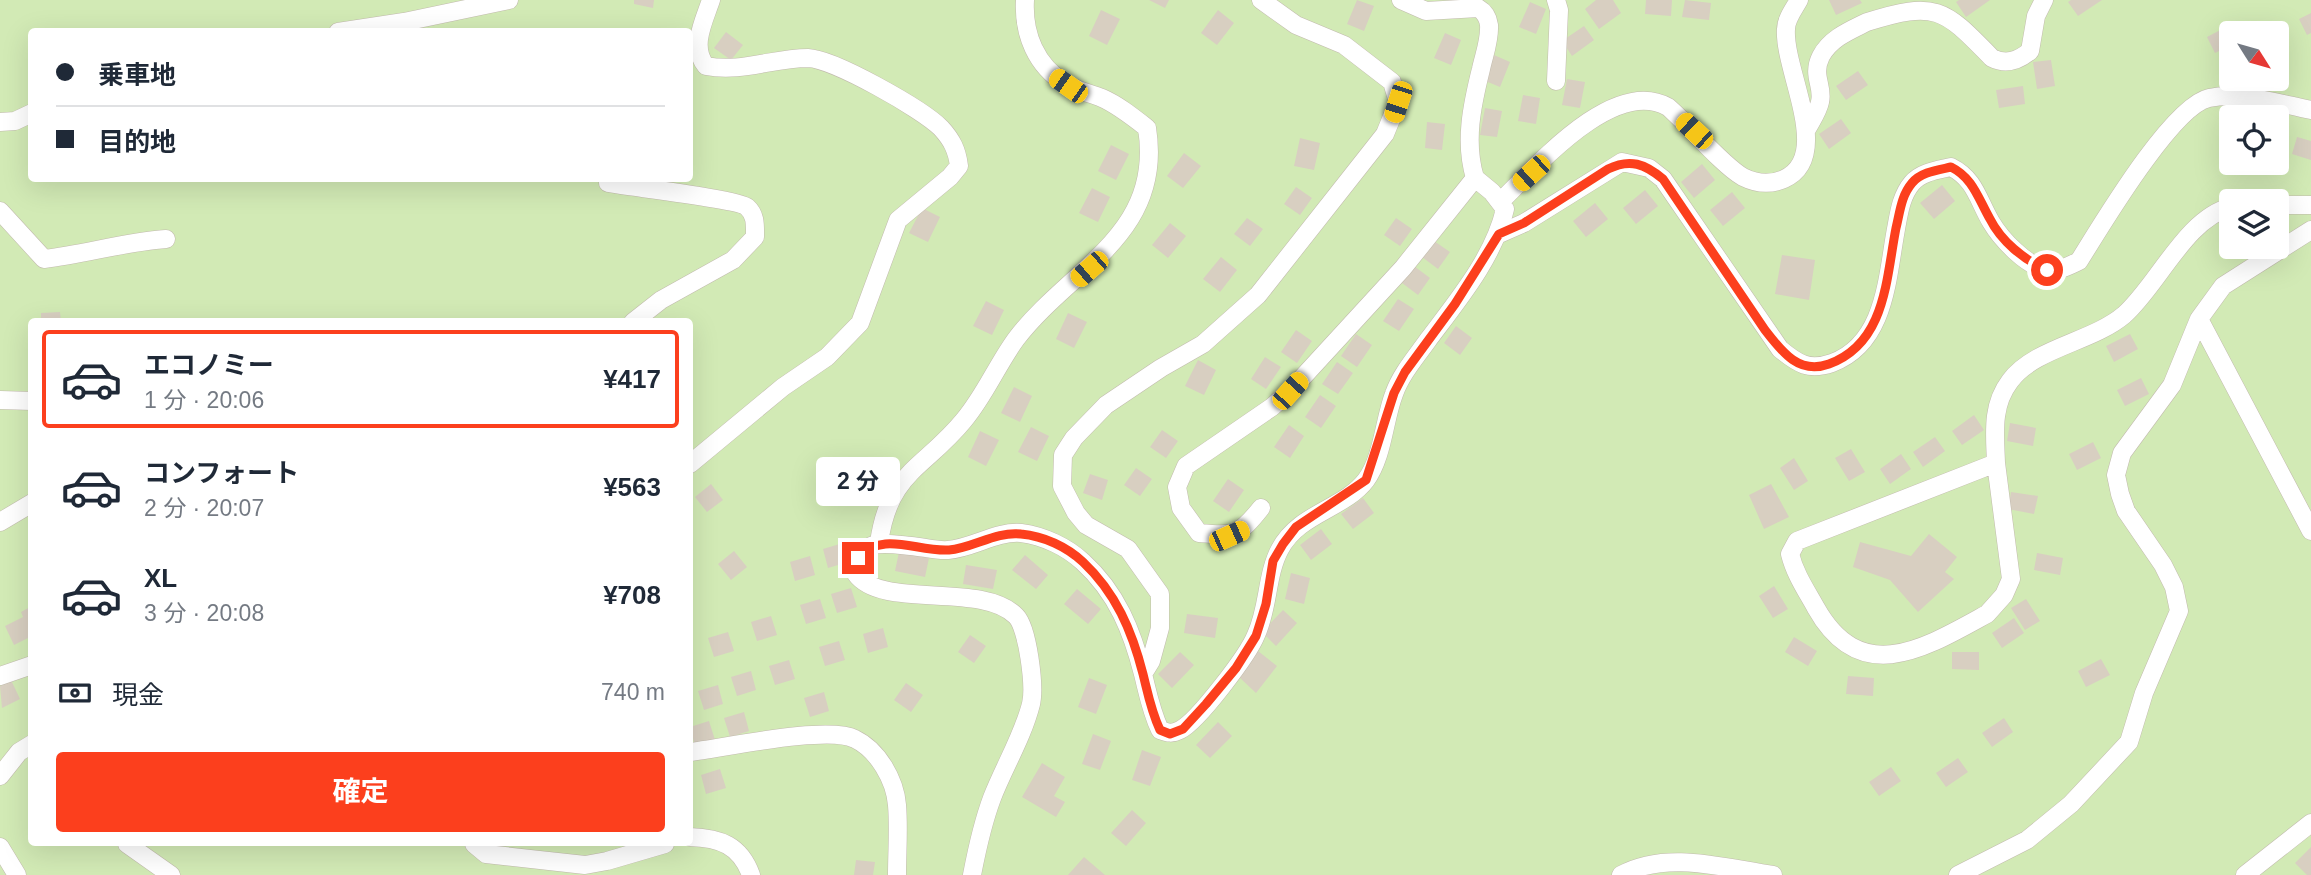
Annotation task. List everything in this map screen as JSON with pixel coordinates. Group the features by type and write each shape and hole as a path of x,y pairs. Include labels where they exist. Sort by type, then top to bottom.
{"street":[{"path":"364,28 509,0"},
{"path":"693,462 783,387 827,357 860,323 898,220 950,177 959,166 957,149 939,127 848,71 812,58 785,59 748,68 722,69 706,66 698,51 700,32 711,0"},
{"path":"879,543 883,515 899,483 963,422 992,383 1016,341 1045,307 1112,245 1138,208 1147,182 1150,150 1147,128 1103,98 1068,86 1056,78 1041,61 1028,39 1025,0"},
{"path":"1143,674 1151,661 1160,628 1160,594 1128,550 1086,525 1076,513 1062,486 1063,455 1074,438 1106,405 1203,344 1258,295 1385,134 1398,102 1392,82 1344,45 1296,24 1261,0"},
{"path":"972,875 991,800 1032,700 1026,633 1019,619 1006,607 945,595 876,589 864,584 856,574 858,558 866,549 879,543 949,550 1003,534 1021,533 1046,539 1072,552 1115,598 1143,674 1151,712 1160,730 1170,734 1183,729 1220,688 1256,636 1266,604 1273,561 1283,544 1296,527 1366,480 1394,393 1405,372 1455,304 1499,234 1505,209 1475,178 1469,142 1472,105 1488,37 1488,19 1478,8 1426,11 1401,0"},
{"path":"1556,0 1559,10 1556,81"},
{"path":"1500,201 1578,130 1606,111 1634,101 1655,100 1668,107 1742,176 1763,184 1794,174 1806,158 1806,131 1788,53 1786,28 1799,0"},
{"path":"1806,131 1821,101 1815,73 1820,58 1828,44 1841,35 1886,12 1910,4 1928,3 1943,10 1992,58 2001,63 2020,59 2030,51 2036,16 2044,0"},
{"path":"1499,234 1524,223 1622,162 1649,168 1663,179 1780,349 1800,366 1818,368 1856,350 1870,334 1880,310 1902,199 1913,181 1927,173 1951,167 1965,174 2003,240 2034,264 2047,270 2064,268 2079,261 2139,168 2197,102 2211,97 2245,98 2311,110"},
{"path":"0,122 15,121 28,115"},
{"path":"1261,508 1245,529 1229,536 1199,533 1181,508 1177,486 1186,466 1272,407 1290,391 1403,268 1475,178"},
{"path":"608,183 685,196 723,198 746,205 755,218 755,237 733,260 661,300 638,318"},
{"path":"2289,205 2311,205"},
{"path":"0,211 44,259 89,253 134,241 166,239"},
{"path":"1996,463 1797,541 1790,554 1794,569 1826,625 1838,638 1864,654 1880,656 1914,651 1987,614 1996,606 2011,579 1996,463 1995,416 1999,398 2011,379 2034,361 2101,331 2123,315 2196,228 2219,212"},
{"path":"1958,875 2027,840 2071,804 2130,742 2144,693 2179,611 2174,587 2163,565 2126,510 2116,475 2122,453 2172,385 2199,319 2223,286 2311,230"},
{"path":"2199,319 2311,531"},
{"path":"0,400 28,401"},
{"path":"1,520 28,505"},
{"path":"0,676 28,666"},
{"path":"693,752 821,734 853,737 873,751 889,777 897,802 897,875"},
{"path":"0,776 19,752 28,746"},
{"path":"2245,875 2311,823"},
{"path":"693,837 712,838 729,844 746,859 751,875"},
{"path":"130,846 171,875"},
{"path":"476,846 486,854 585,865 607,862 659,846"},
{"path":"0,847 17,875"},
{"path":"1621,875 1653,864 1681,861 1773,875"}],"green space":[{"path":"0,0 2311,0 2311,875 0,875"}],"building":[{"path":"634,0 654,0 653,8 634,4"},
{"path":"1149,0 1169,0 1165,8"},
{"path":"1357,0 1374,6 1364,31 1347,24"},
{"path":"1596,0 1613,0 1621,13 1599,29 1585,9"},
{"path":"1646,0 1672,0 1671,16 1645,14"},
{"path":"1685,0 1711,3 1709,20 1682,17"},
{"path":"1829,0 1860,0 1862,3 1836,15"},
{"path":"1990,0 1966,17 1956,2"},
{"path":"2102,0 2078,16 2068,2"},
{"path":"1530,2 1546,9 1536,34 1519,27"},
{"path":"1101,10 1120,19 1107,45 1089,36"},
{"path":"1218,10 1234,23 1217,45 1201,33"},
{"path":"2311,13 2311,33 2307,35 2299,19"},
{"path":"1584,26 1594,40 1572,56 1562,41"},
{"path":"2219,31 2219,51 2215,53 2207,37"},
{"path":"726,32 743,45 731,60 714,48"},
{"path":"1445,33 1461,40 1451,65 1434,58"},
{"path":"1494,55 1510,62 1500,87 1483,80"},
{"path":"2051,60 2055,86 2037,89 2033,62"},
{"path":"1858,71 1868,85 1846,100 1836,86"},
{"path":"1567,79 1585,82 1580,108 1562,105"},
{"path":"2023,86 2025,104 1999,108 1996,90"},
{"path":"1523,95 1540,98 1536,124 1518,121"},
{"path":"1485,108 1502,111 1497,137 1480,135"},
{"path":"1841,119 1851,133 1829,149 1819,134"},
{"path":"1427,122 1445,124 1442,150 1425,148"},
{"path":"2297,137 2311,141 2311,160 2292,154"},
{"path":"1300,138 1320,143 1314,170 1294,166"},
{"path":"1111,145 1129,154 1116,180 1098,171"},
{"path":"1184,153 1201,166 1183,188 1167,176"},
{"path":"1702,164 1715,180 1694,198 1681,182"},
{"path":"1942,185 1955,201 1934,219 1920,203"},
{"path":"1296,187 1312,198 1300,215 1284,204"},
{"path":"1092,188 1110,197 1098,222 1079,213"},
{"path":"1645,190 1658,206 1636,224 1623,208"},
{"path":"1732,192 1745,208 1723,226 1710,210"},
{"path":"1595,203 1608,219 1586,237 1573,221"},
{"path":"922,208 940,217 928,242 909,233"},
{"path":"1247,218 1263,229 1250,246 1234,234"},
{"path":"1396,218 1412,229 1400,246 1384,235"},
{"path":"1170,223 1186,236 1168,258 1152,245"},
{"path":"1434,241 1450,252 1438,269 1422,257"},
{"path":"1782,255 1815,260 1809,300 1775,294"},
{"path":"1221,257 1237,270 1220,292 1203,279"},
{"path":"1414,266 1430,278 1418,295 1402,283"},
{"path":"1398,299 1414,309 1399,331 1383,321"},
{"path":"986,301 1004,310 992,335 973,326"},
{"path":"60,312 61,318 41,318 41,313"},
{"path":"1068,313 1087,322 1074,348 1056,339"},
{"path":"1456,326 1472,338 1460,355 1444,343"},
{"path":"1296,330 1312,341 1297,363 1281,352"},
{"path":"1356,334 1372,345 1357,367 1341,356"},
{"path":"2130,334 2138,349 2114,362 2106,346"},
{"path":"1265,357 1281,367 1266,389 1251,379"},
{"path":"1198,360 1216,370 1204,395 1185,386"},
{"path":"1337,362 1353,373 1338,394 1322,384"},
{"path":"2141,378 2149,394 2125,406 2117,390"},
{"path":"1014,387 1032,396 1020,422 1001,413"},
{"path":"1320,395 1336,406 1321,428 1305,417"},
{"path":"1974,415 1984,430 1962,445 1952,431"},
{"path":"2010,423 2036,428 2033,446 2007,441"},
{"path":"1289,425 1304,436 1290,458 1274,447"},
{"path":"1031,427 1049,436 1037,461 1018,452"},
{"path":"1162,430 1178,441 1166,458 1150,447"},
{"path":"980,431 999,440 986,466 968,457"},
{"path":"1935,437 1945,451 1923,467 1913,452"},
{"path":"2093,442 2101,458 2077,470 2069,454"},
{"path":"1851,449 1865,472 1849,481 1835,458"},
{"path":"1901,454 1911,469 1890,484 1880,469"},
{"path":"1794,458 1808,481 1794,490 1780,468"},
{"path":"1136,468 1152,479 1140,496 1124,485"},
{"path":"1090,474 1108,480 1102,500 1083,493"},
{"path":"1228,479 1244,490 1229,512 1213,501"},
{"path":"711,484 723,500 707,512 695,497"},
{"path":"1771,484 1789,517 1764,529 1749,495"},
{"path":"2011,492 2038,496 2034,514 2008,509"},
{"path":"1363,498 1374,513 1353,529 1341,514"},
{"path":"1321,529 1332,544 1311,560 1300,545"},
{"path":"1929,534 1957,557 1945,572 1954,579 1918,612 1890,580 1853,567 1860,542 1911,556"},
{"path":"843,543 848,562 828,568 823,549"},
{"path":"734,551 747,567 731,580 718,564"},
{"path":"899,552 929,558 925,577 895,571"},
{"path":"2037,553 2063,558 2060,575 2034,570"},
{"path":"1025,555 1048,575 1036,589 1012,570"},
{"path":"810,556 815,575 795,581 790,562"},
{"path":"966,565 997,570 993,589 963,584"},
{"path":"1291,573 1310,578 1304,604 1285,599"},
{"path":"1774,586 1788,609 1773,618 1759,596"},
{"path":"851,588 857,607 837,613 831,594"},
{"path":"1077,589 1101,609 1088,624 1064,604"},
{"path":"820,599 826,618 806,624 800,605"},
{"path":"2026,599 2040,621 2025,630 2011,608"},
{"path":"28,608 28,638 14,645 5,626 23,617 21,612"},
{"path":"1283,610 1297,623 1276,646 1262,632"},
{"path":"1187,614 1218,618 1215,638 1184,633"},
{"path":"771,616 777,635 757,641 751,622"},
{"path":"2014,618 2024,633 2002,648 1992,633"},
{"path":"883,628 888,647 868,653 863,634"},
{"path":"728,632 734,651 714,657 708,638"},
{"path":"970,635 986,646 974,663 958,652"},
{"path":"1794,637 1817,651 1808,666 1785,652"},
{"path":"839,641 845,660 825,666 819,647"},
{"path":"1258,651 1277,666 1256,693 1239,677"},
{"path":"1180,652 1194,665 1172,688 1158,674"},
{"path":"1952,652 1979,652 1979,670 1952,669"},
{"path":"2101,659 2110,675 2086,687 2078,671"},
{"path":"789,660 795,679 775,685 769,666"},
{"path":"751,671 756,690 737,696 731,677"},
{"path":"1848,676 1874,678 1873,696 1846,694"},
{"path":"1089,678 1107,685 1096,714 1078,707"},
{"path":"11,680 20,699 2,708 0,686"},
{"path":"906,683 923,695 911,712 894,700"},
{"path":"718,685 723,704 704,710 698,691"},
{"path":"824,692 829,711 810,717 804,698"},
{"path":"744,712 749,731 730,737 724,718"},
{"path":"2004,718 2013,732 1992,747 1982,733"},
{"path":"709,721 715,740 695,746 693,726"},
{"path":"1218,722 1232,736 1210,758 1196,745"},
{"path":"1093,734 1111,741 1100,770 1082,764"},
{"path":"1142,750 1161,757 1150,786 1132,780"},
{"path":"1958,758 1968,772 1946,787 1936,773"},
{"path":"1042,763 1065,777 1054,796 1065,802 1056,817 1022,797"},
{"path":"1891,767 1901,781 1879,796 1869,782"},
{"path":"720,769 726,788 706,794 701,775"},
{"path":"1132,810 1146,823 1126,846 1111,833"},
{"path":"2311,847 2311,875 2307,875 2295,863"},
{"path":"1084,857 1105,875 1068,875"},
{"path":"856,860 875,862 873,875 854,875"}],"route":[{"path":"858,558 866,549 879,543 949,550 1003,534 1021,533 1046,539 1072,552 1094,572 1115,598 1129,629 1151,712 1160,730 1170,734 1183,729 1206,704 1236,668 1256,636 1266,604 1273,561 1296,527 1366,480 1394,393 1405,372 1455,304 1499,234 1524,223 1608,169 1622,162 1634,163 1649,168 1663,179 1765,330 1780,349 1800,366 1818,368 1839,360 1856,350 1870,334 1880,310 1902,199 1913,181 1927,173 1951,167 1965,174 2003,240 2034,264 2047,270"}]}
